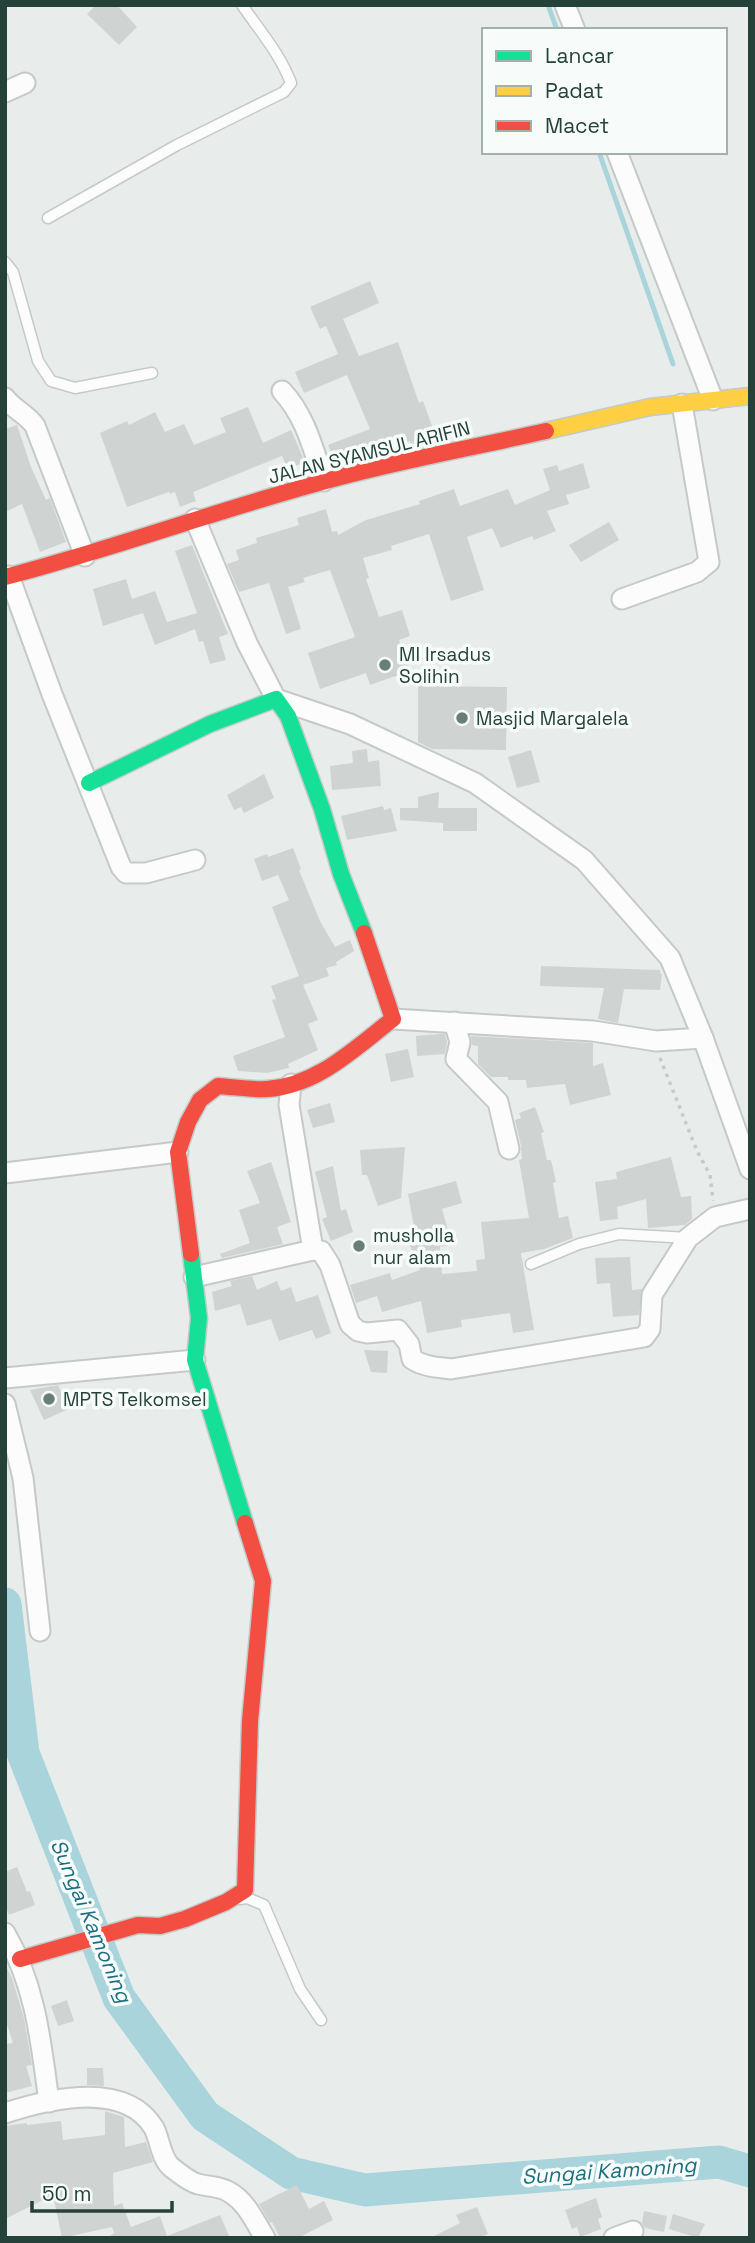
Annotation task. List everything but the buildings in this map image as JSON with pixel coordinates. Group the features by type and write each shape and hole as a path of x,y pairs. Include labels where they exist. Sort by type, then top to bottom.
{"street":[{"path":"565,5 574,28"},
{"path":"5,92 25,83"},
{"path":"618,154 713,400"},
{"path":"282,391 296,406 304,422 324,481"},
{"name":"JALAN SYAMSUL ARIFIN","path":"7,576 85,556 195,519 324,481 650,407 750,396"},
{"path":"5,398 13,409 22,413 35,426 85,556"},
{"path":"622,599 697,572 709,562 682,404"},
{"path":"195,519 247,643 276,699 288,716 393,1019"},
{"path":"7,576 121,867 126,873 146,873 195,860"},
{"path":"89,783 210,724 276,699 350,724 475,782 584,860 670,958 703,1038 750,1169"},
{"path":"20,1959 138,1925 160,1926 226,1902 245,1890 250,1721 263,1581 195,1360 199,1318 177,1152 200,1100 218,1086 268,1088 306,1080 323,1072 393,1019 593,1031 656,1041 703,1038"},
{"path":"454,1022 460,1042 456,1059 498,1102 509,1149"},
{"path":"291,1084 289,1105 313,1250"},
{"path":"5,1173 177,1152"},
{"path":"194,1277 313,1250 321,1251 330,1265 350,1324 358,1331 367,1333 398,1330 409,1344 412,1359 416,1362 451,1369 644,1337 650,1329 652,1295 688,1238 715,1217 750,1209"},
{"path":"5,1378 195,1360"},
{"path":"5,1404 23,1478 40,1631"},
{"path":"5,1933 20,1959 36,2010 49,2102"},
{"path":"5,2112 85,2097 111,2098 137,2111 153,2127 168,2165 195,2183 222,2188 232,2193 242,2202 265,2238"}],"lane":[{"path":"48,218 177,145 284,92 291,83 286,71 242,5"},
{"path":"5,262 13,272 38,361 51,381 75,388 152,373"},
{"path":"531,1264 579,1244 619,1234 688,1238"},
{"path":"226,1902 247,1898 264,1905 300,1989 321,2020"}],"path":[{"path":"656,1041 660,1058 697,1152 710,1175 715,1217"}],"waterway":[{"path":"548,5 556,28"},
{"path":"600,154 673,364"},
{"name":"Sungai Kamoning","path":"5,1604 23,1753 119,1998 205,2116 291,2173 365,2190 719,2162 750,2171"}],"traffic: fast":[{"path":"89,783 210,724 276,699 288,716 322,809 341,874 364,933"},
{"path":"191,1254 199,1318 195,1360 245,1523"}],"traffic: slow":[{"path":"546,431 650,407 750,396"}],"traffic: jam":[{"path":"5,577 350,474 546,431"},
{"path":"191,1254 178,1152 188,1122 200,1100 218,1086 267,1089 302,1081 334,1064 393,1019 364,933"},
{"path":"20,1959 138,1925 160,1926 185,1919 226,1902 245,1890 250,1721 263,1581 245,1523"}],"place":[{"name":"MI Irsadus Solihin","path":"385,665"},
{"name":"Masjid Margalela","path":"462,718"},
{"name":"musholla nur alam","path":"359,1246"},
{"name":"MPTS Telkomsel","path":"49,1399"}]}
